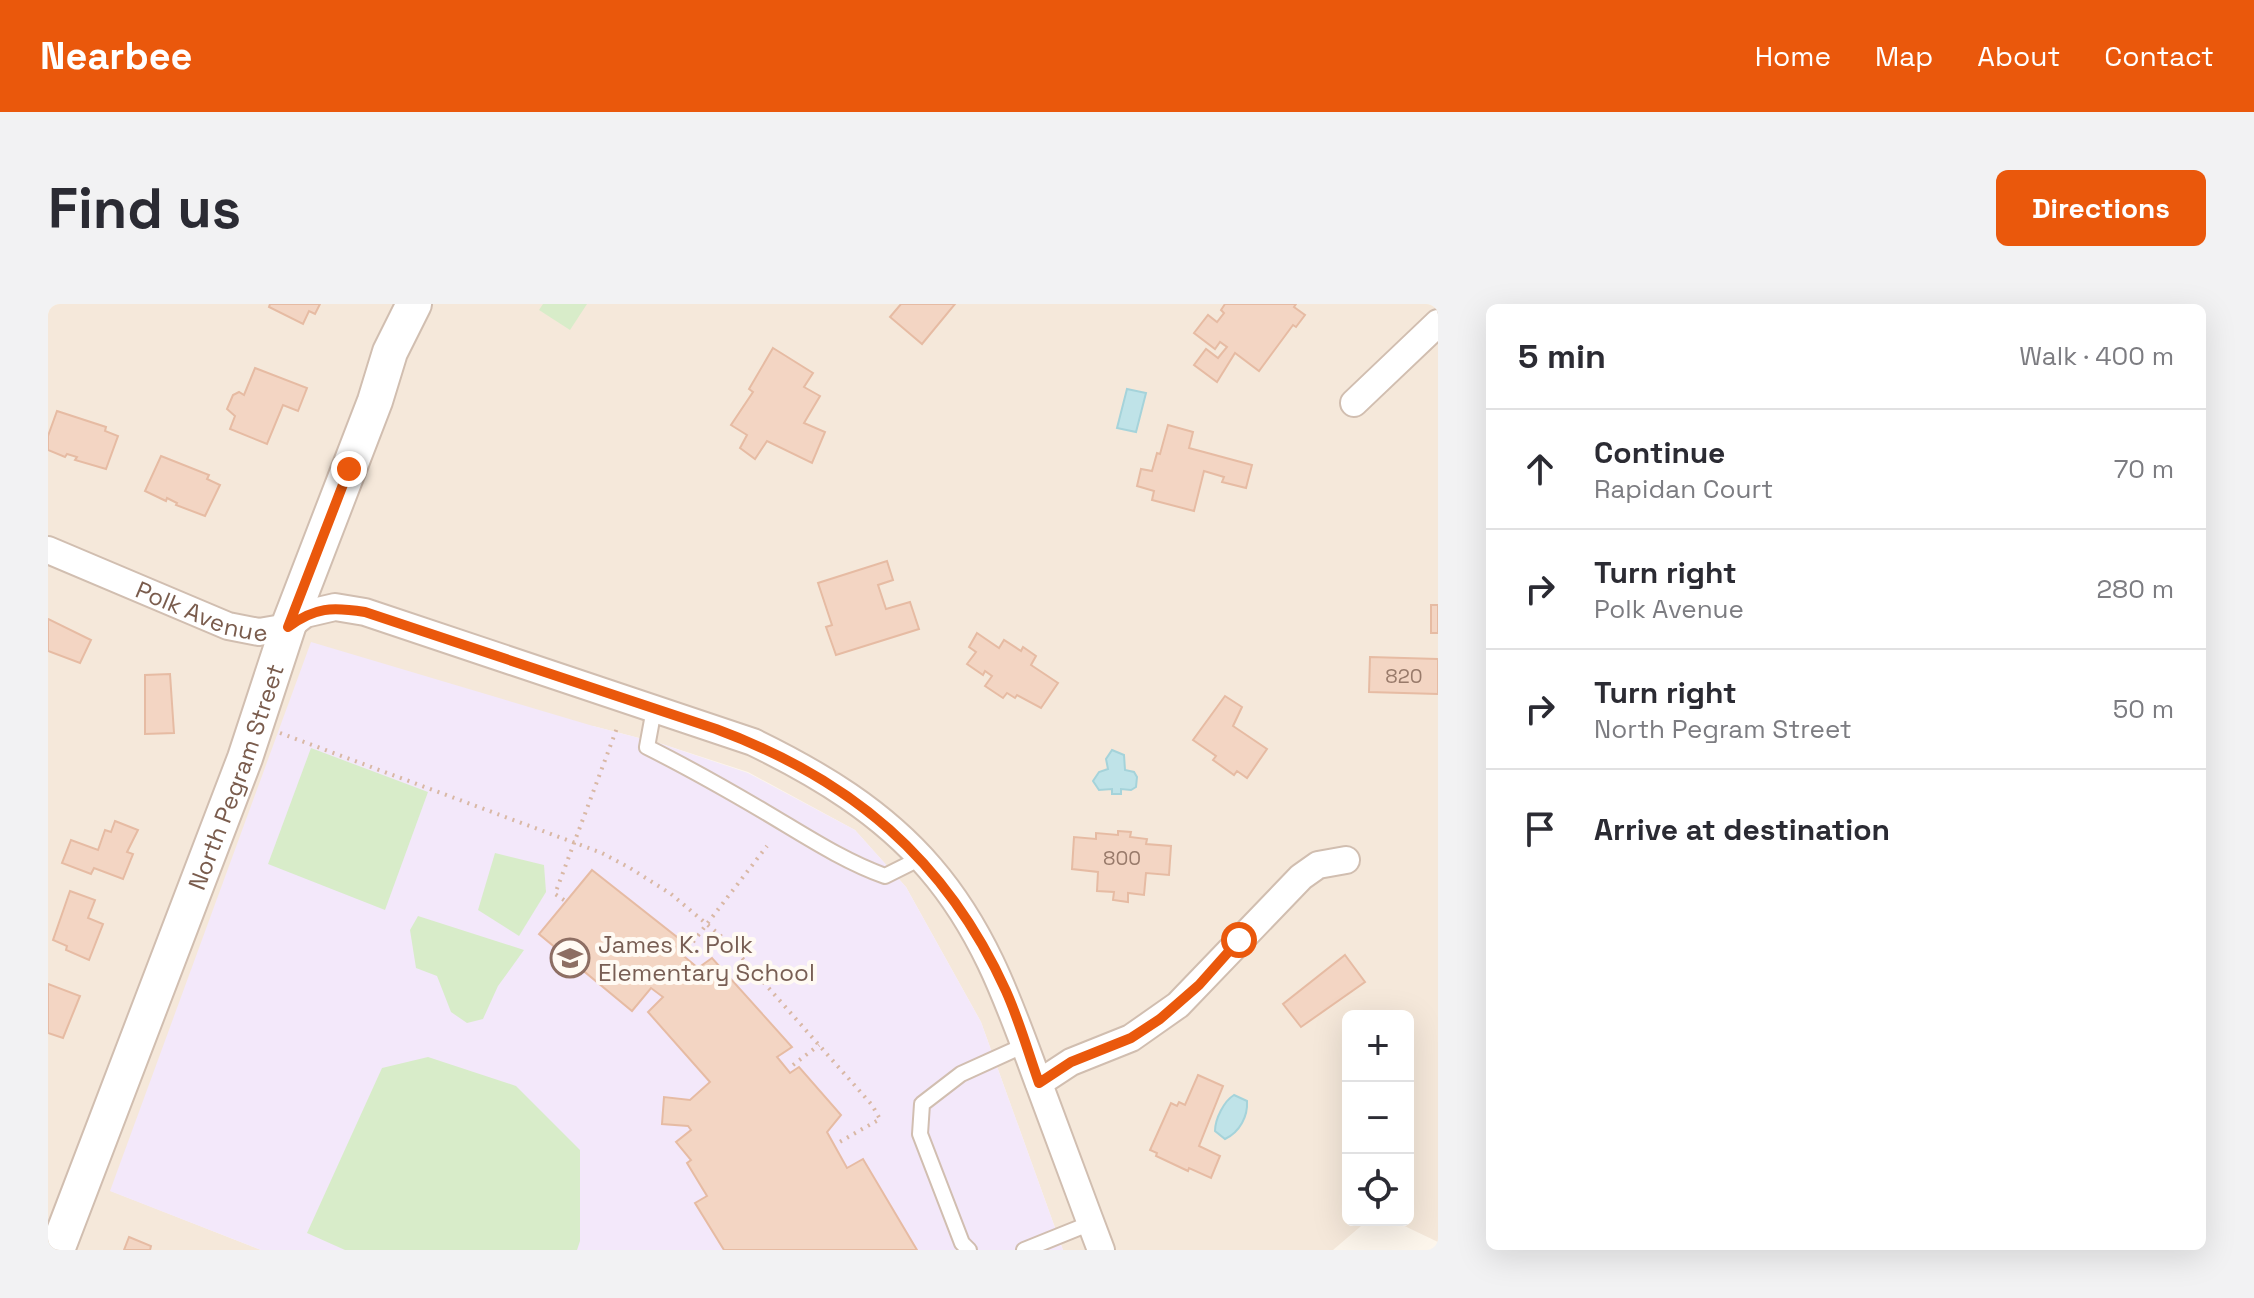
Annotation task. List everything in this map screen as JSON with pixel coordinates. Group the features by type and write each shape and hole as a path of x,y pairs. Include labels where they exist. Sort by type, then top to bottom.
{"street":[{"name":"North Pegram Street","path":"57,1250 245,758 288,627 375,401 390,352 414,304"},
{"path":"1354,403 1438,323"},
{"name":"Polk Avenue","path":"48,550 228,626 259,632 288,627 305,614 335,607 365,612 753,742 809,769 868,809 921,858 949,892 982,944 1006,993 1101,1250"},
{"path":"1039,1083 1071,1062 1131,1038 1160,1019 1199,985 1301,877 1318,865 1346,860"}],"lane":[{"path":"654,709 647,747 704,776 790,827 885,876 921,858"},
{"path":"969,1250 962,1243 920,1134 922,1104 961,1074 1025,1045"},
{"path":"1024,1250 1091,1223"}],"path":[{"path":"564,900 555,894 617,728"},
{"path":"275,731 602,853 671,894 728,942 872,1105 880,1119 836,1144"},
{"path":"693,942 767,846"},
{"path":"793,1065 819,1045"}],"shaded area":[{"path":"48,304 1438,304 1438,1242 1405,1226 1414,1226 1414,1010 1342,1010 1342,1226 1361,1226 1333,1250 1063,1250 981,1022 906,887 855,830 748,772 593,726 111,1191 261,1250 48,1250"},
{"name":"James K. Polk Elementary School","path":"311,642 662,744 748,773 855,830 906,887 981,1022 1063,1250 261,1250 110,1191"}],"green space":[{"path":"543,304 587,304 570,330 539,310"},
{"path":"311,748 428,792 385,910 268,864"},
{"path":"495,853 544,865 546,892 519,936 478,910"},
{"path":"418,916 524,950 498,986 483,1019 467,1023 451,1012 437,976 416,968 410,930"},
{"path":"428,1057 516,1086 580,1150 580,1241 577,1250 345,1250 307,1233 382,1068"}],"water":[{"path":"1127,389 1146,393 1136,432 1117,428"},
{"path":"1112,750 1124,755 1125,770 1134,772 1137,777 1136,787 1121,789 1121,794 1112,794 1112,789 1099,790 1093,781 1099,772 1108,769 1106,759"},
{"path":"1234,1095 1247,1101 1246,1112 1239,1128 1225,1139 1215,1131 1215,1126 1224,1106"}],"building":[{"path":"270,304 320,304 315,314 309,311 303,324 269,307"},
{"path":"901,304 955,304 922,344 890,317"},
{"path":"1225,304 1296,304 1294,307 1305,315 1296,327 1293,325 1259,371 1235,353 1217,382 1194,365 1206,349 1218,358 1227,347 1220,342 1215,349 1194,333 1208,315 1217,322 1224,313 1221,310"},
{"path":"773,348 813,373 804,387 820,396 804,423 825,432 812,463 767,441 755,459 740,448 747,435 731,425 753,392 749,389"},
{"path":"255,368 307,388 298,411 283,405 267,444 230,429 235,416 227,409 233,395 239,392 244,395"},
{"path":"57,411 106,427 105,431 118,436 106,469 48,450 48,436"},
{"path":"1168,425 1193,432 1189,448 1252,465 1246,488 1222,482 1224,477 1204,471 1194,511 1152,500 1154,491 1137,486 1141,469 1152,471"},
{"path":"161,456 209,475 207,479 220,485 205,516 145,491"},
{"path":"887,561 893,580 878,585 886,609 910,602 919,629 836,655 826,627 832,625 818,583"},
{"path":"1431,605 1438,605 1438,633 1431,633"},
{"path":"48,619 91,640 80,663 48,651"},
{"path":"977,633 999,648 1004,640 1036,656 1031,665 1058,683 1041,708 1017,695 1015,698 1007,693 1003,698 985,686 992,676 985,671 983,675 967,664 976,652 969,647"},
{"path":"1370,657 1438,659 1438,694 1369,692"},
{"path":"170,674 174,733 145,734 145,675"},
{"path":"1225,696 1242,707 1233,726 1267,749 1247,778 1237,771 1234,775 1213,760 1216,756 1193,740"},
{"path":"115,821 138,830 127,852 133,854 123,879 94,868 91,874 62,863 71,840 98,850 105,830 111,832"},
{"path":"1118,831 1131,832 1130,837 1147,839 1146,844 1171,846 1169,875 1146,873 1144,895 1128,893 1128,902 1113,900 1114,892 1097,891 1098,872 1072,869 1074,837 1096,839 1096,833 1118,835"},
{"path":"592,870 687,945 680,953 698,968 712,958 792,1047 777,1057 790,1073 799,1067 841,1115 827,1132 847,1168 863,1159 917,1250 724,1250 695,1203 707,1196 687,1163 691,1160 676,1142 691,1130 688,1126 662,1124 664,1097 690,1100 710,1082 648,1012 663,997 651,988 632,1011 539,934"},
{"path":"70,891 95,900 88,918 103,924 89,960 66,950 67,946 53,940"},
{"path":"1345,955 1365,982 1301,1027 1283,1004"},
{"path":"48,984 80,996 63,1038 48,1033"},
{"path":"1198,1075 1223,1086 1199,1146 1220,1156 1211,1178 1189,1168 1188,1171 1150,1150 1171,1103 1185,1105"},
{"path":"129,1237 151,1246 150,1250 124,1250"}],"place":[{"name":"James K. Polk Elementary School","path":"570,958"}],"route":[{"path":"349,469 288,627 305,614 335,607 365,612 753,742 809,769 868,809 910,847 949,892 982,944 1006,993 1039,1083 1071,1062 1131,1038 1160,1019 1199,985 1239,940"}]}
